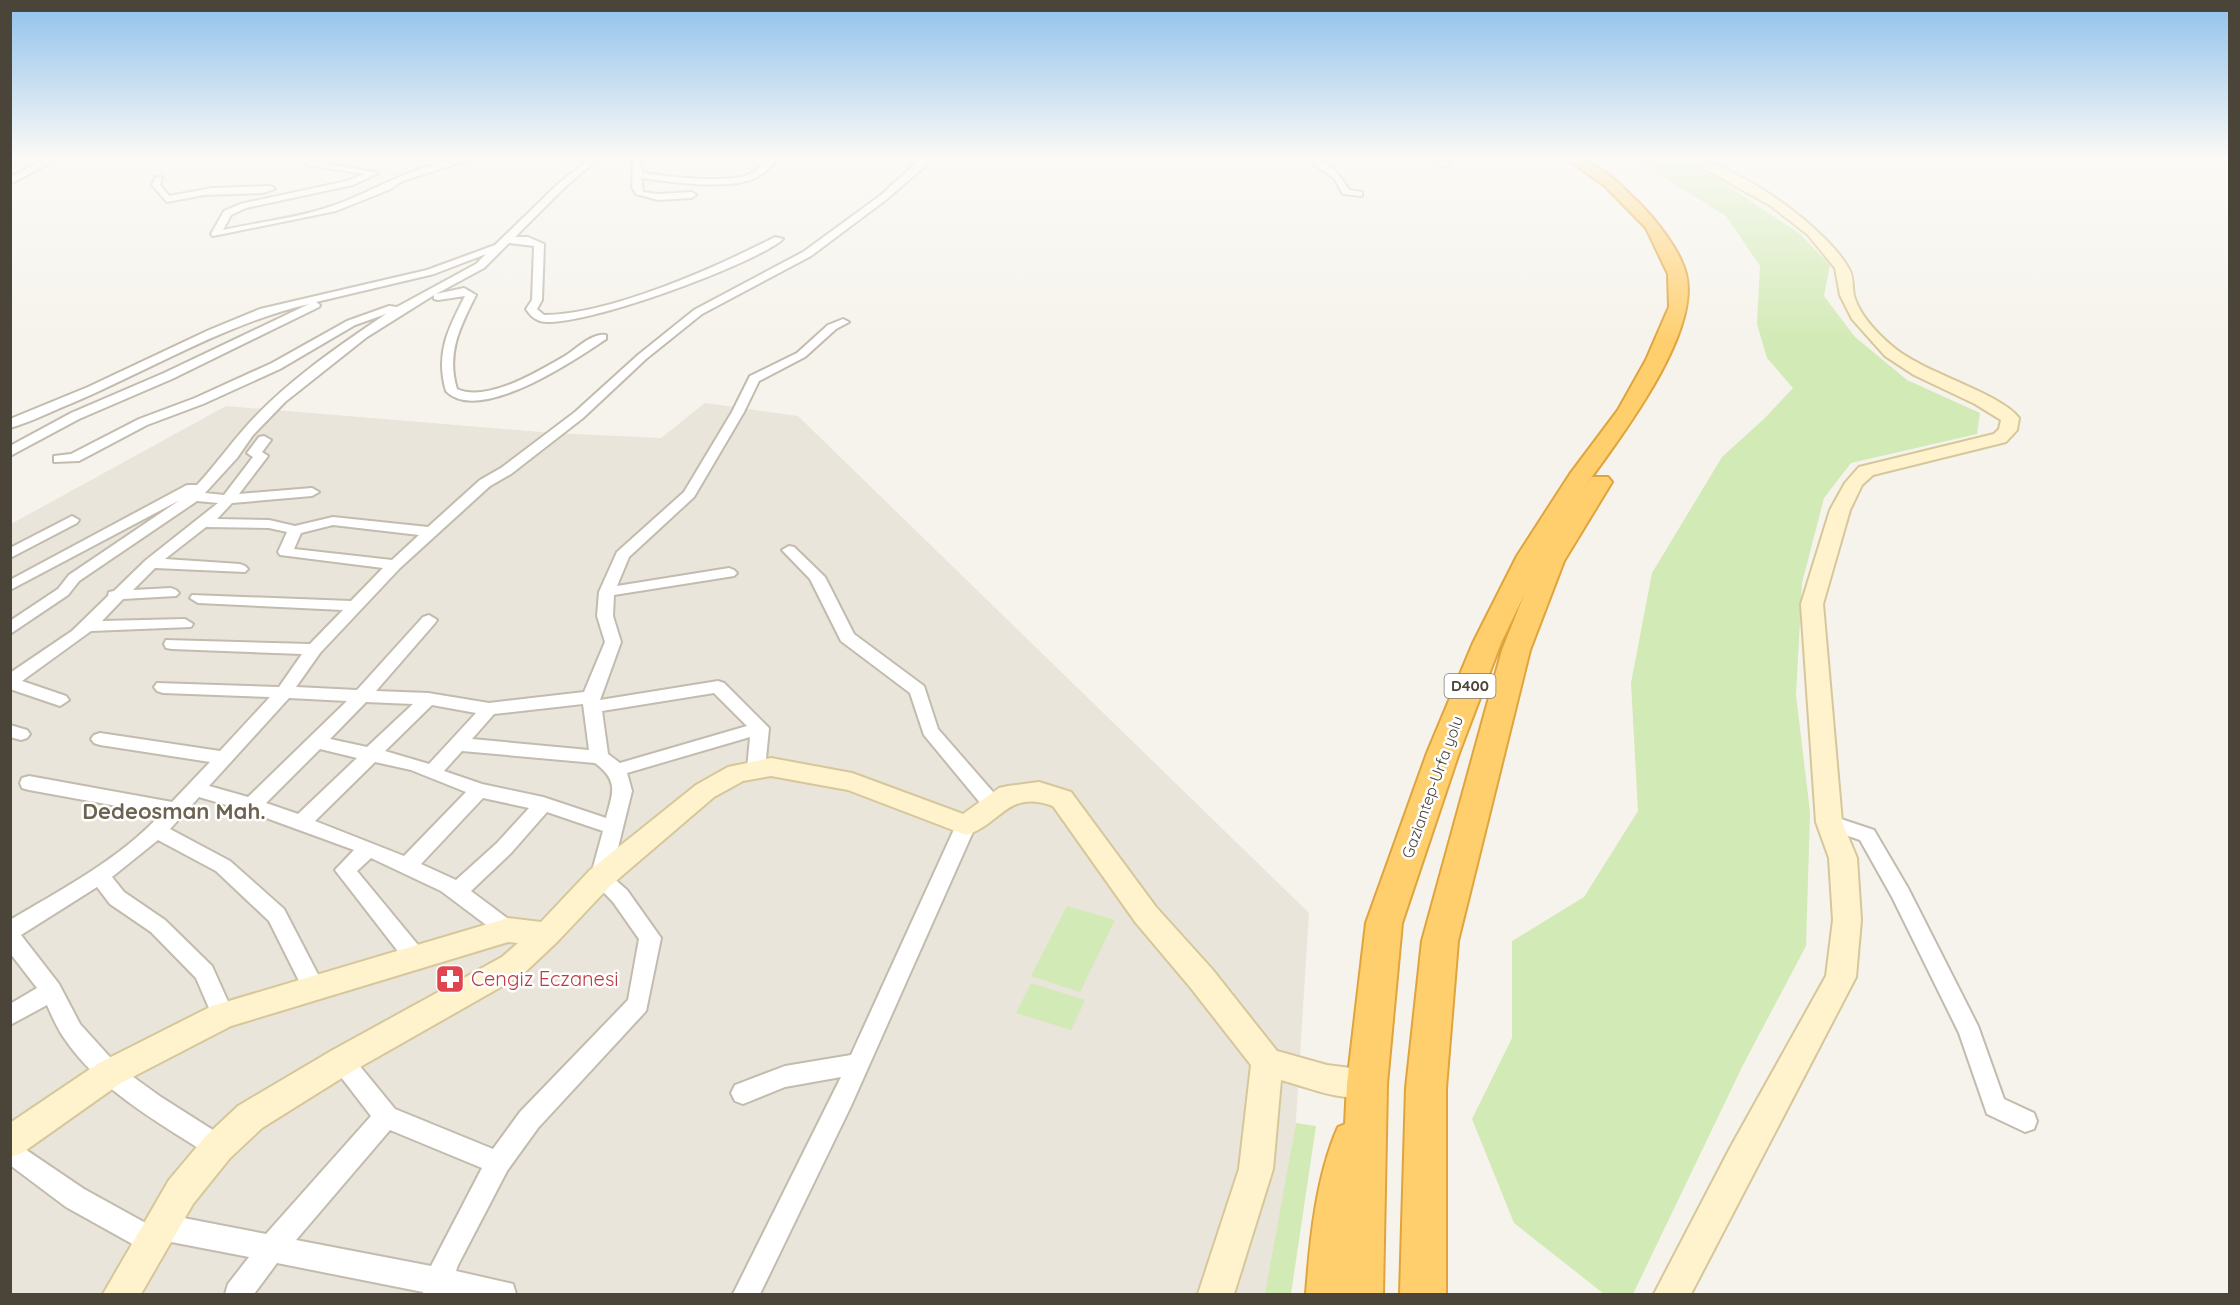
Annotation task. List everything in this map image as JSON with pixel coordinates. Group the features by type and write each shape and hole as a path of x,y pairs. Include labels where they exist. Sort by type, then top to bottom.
{"highway":[{"name":"Gaziantep-Urfa yolu","path":"1360,1294 1367,1084 1384,923 1443,753 1486,643 1530,556 1578,479 1628,412 1656,360 1678,308 1677,274 1653,226 1647,220"},
{"name":"D400","path":"1423,1294 1426,1088 1440,941 1516,650 1551,561 1597,485 1646,416 1674,363 1695,310 1692,275 1667,226 1661,220"},
{"path":"1329,1294 1340,1196 1367,1084"}],"street":[{"path":"223,220 216,234 282,220"},
{"path":"10,629 63,592 74,578 195,497 232,455 248,432 281,399 363,335 412,304 480,266 527,220"},
{"path":"10,931 99,876 158,831 282,694 314,649 395,565 485,483 506,471 579,415 642,357 698,312 807,254 853,220"},
{"path":"1672,1294 1841,977 1847,920 1843,858 1829,822 1812,604 1824,557 1840,510 1854,483 1866,471 2000,438 2008,430 2010,418 1994,406 1918,372 1890,352 1863,325 1848,297 1844,271 1814,230 1800,220"},
{"path":"10,424 92,390 264,310 430,272 503,243 528,240 539,244 537,300 531,309 542,318 571,316 631,300 710,271 778,239"},
{"path":"10,452 75,416 168,376 348,289"},
{"path":"59,459 74,458 143,422 199,401 276,366 315,346 351,323 385,310 454,292 470,292 446,346 446,367 452,391 465,397 493,396 568,359 602,337"},
{"path":"599,757 591,702 613,642 605,616 607,592 622,555 689,494 738,412 754,380 801,355 832,327 843,322"},
{"path":"10,682 37,665 86,626 151,563 229,499 256,465 261,456 254,453 264,440"},
{"path":"10,586 208,480"},
{"path":"195,497 229,499 312,492"},
{"path":"13,552 72,520"},
{"path":"202,523 269,524 295,530 333,521 430,532"},
{"path":"295,530 285,552 395,565"},
{"path":"789,550 817,577 848,637 918,690 930,731 993,805"},
{"path":"151,563 240,569"},
{"path":"607,592 729,573"},
{"path":"115,596 171,593"},
{"path":"198,598 355,606"},
{"path":"252,805 361,697 429,620"},
{"path":"86,626 185,624"},
{"path":"172,644 314,649"},
{"path":"10,682 60,700"},
{"path":"163,687 428,699 489,709 591,702 718,687 760,728"},
{"path":"300,824 428,699"},
{"path":"431,773 489,709"},
{"path":"756,769 760,728"},
{"path":"617,770 760,728"},
{"path":"100,739 223,758"},
{"path":"316,742 416,765 431,773 479,790 543,804 615,828"},
{"path":"456,744 599,757 617,770 623,791 600,878"},
{"path":"121,1294 181,1192 218,1147 250,1117 342,1061 512,966 547,934 600,878 705,791 737,772 771,767 793,769 852,782 966,825"},
{"path":"966,774 993,805"},
{"path":"29,783 178,810"},
{"path":"197,790 252,805 369,848 448,885 508,930"},
{"path":"406,867 479,790"},
{"path":"746,1294 858,1064 966,825 1008,795 1039,791 1062,799 1146,915 1201,978 1267,1062 1327,1079 1367,1084"},
{"path":"458,892 504,848 543,804"},
{"path":"1829,822 1867,835 1901,894 1970,1033 1995,1106 2025,1121"},
{"path":"158,831 223,866 277,915 314,988"},
{"path":"369,848 345,870 415,957"},
{"path":"99,876 117,898 158,926 204,972 223,1015"},
{"path":"438,1287 446,1261 498,1163 529,1120 638,1004 650,938 620,896 600,878"},
{"path":"503,1294 438,1287 270,1250 158,1234 75,1198 12,1140 110,1073 223,1015 508,930 547,934"},
{"path":"10,936 51,991 72,1031 110,1073 153,1105 218,1147"},
{"path":"10,1016 51,991"},
{"path":"342,1061 386,1117 498,1163"},
{"path":"1216,1294 1256,1169 1267,1062"},
{"path":"743,1093 762,1083 812,1070 858,1064"},
{"path":"238,1294 270,1250 386,1117"}],"shaded area":[{"path":"705,403 798,416 1309,913 1285,1294 11,1294 11,524 226,406 554,433 661,438"}],"green space":[{"path":"1729,220 1779,220 1799,233 1830,265 1824,296 1855,337 1907,380 1980,413 1977,434 1851,463 1824,498 1802,583 1796,695 1810,812 1806,946 1743,1065 1633,1294 1604,1294 1514,1223 1472,1119 1512,1038 1512,941 1584,897 1638,811 1631,683 1652,573 1722,457 1765,418 1793,388 1767,358 1757,324 1760,266"},
{"path":"1067,906 1115,920 1080,992 1031,976"},
{"path":"1031,983 1085,1000 1071,1030 1016,1013"},
{"path":"1296,1123 1316,1126 1291,1294 1265,1294"}],"place":[{"name":"Cengiz Eczanesi","path":"450,979"}],"district":[{"name":"Dedeosman Mah.","path":"174,811"}]}
